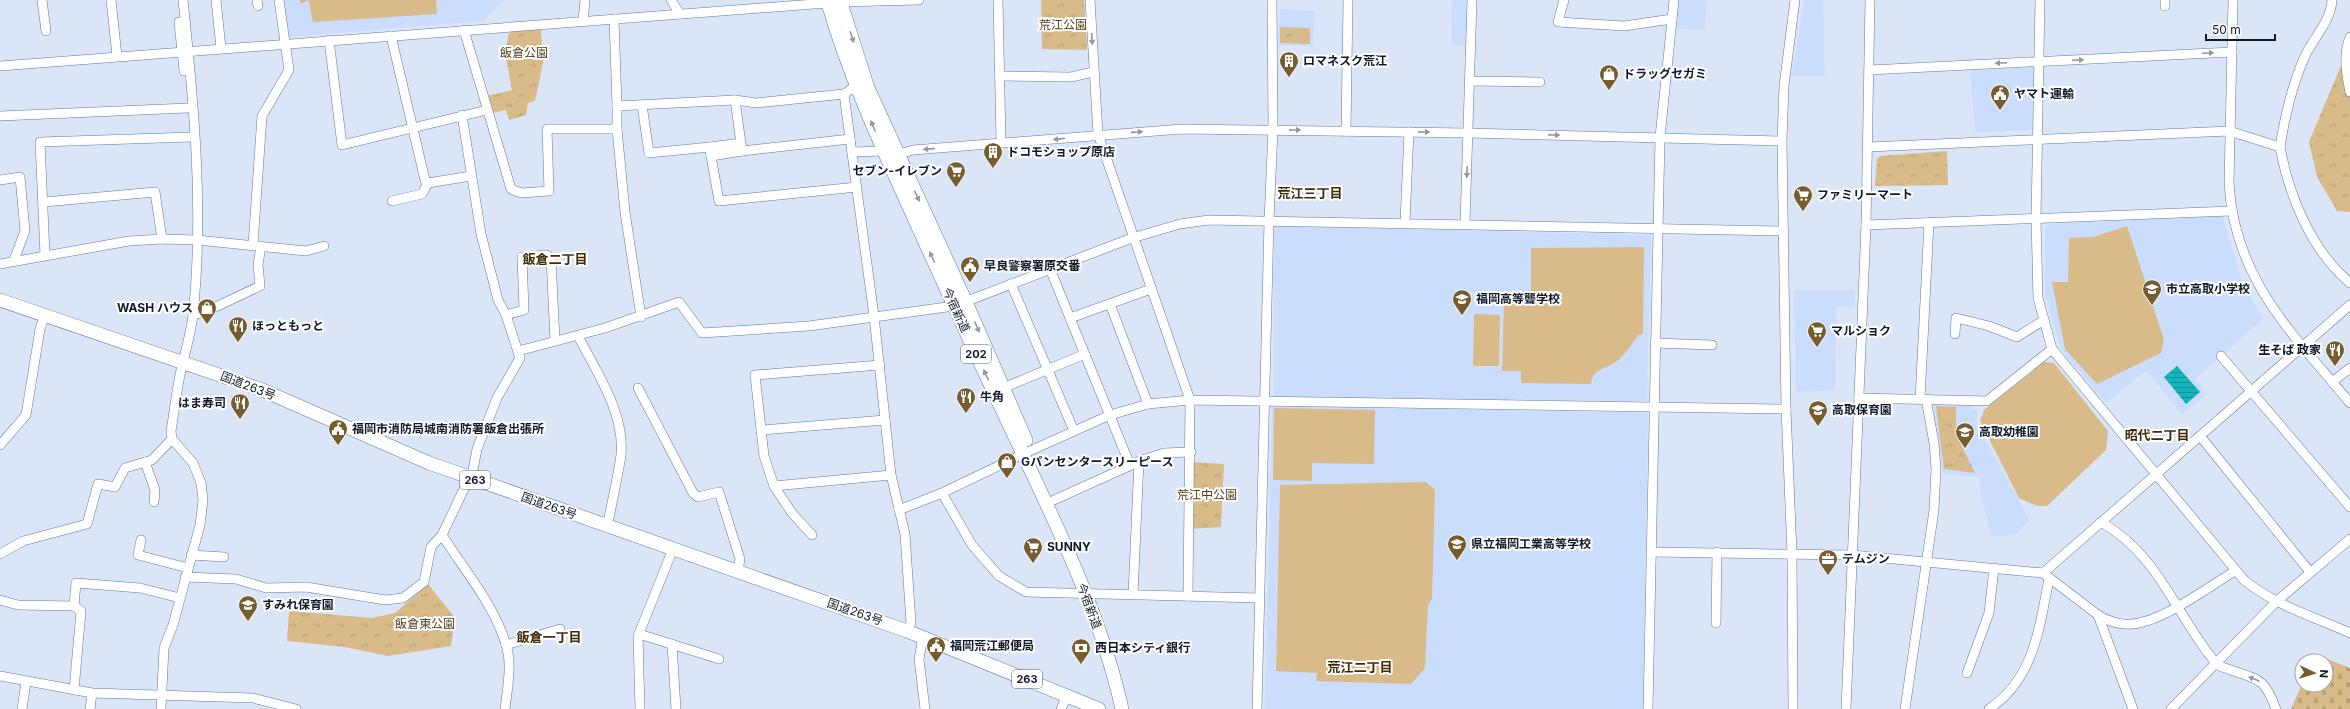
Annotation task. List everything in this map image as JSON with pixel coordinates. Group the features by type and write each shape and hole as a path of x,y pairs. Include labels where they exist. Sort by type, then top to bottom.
{"highway":[{"name":"今宿新道","path":"834,1 856,86 884,151 1003,388 1027,452 1054,500 1089,594 1112,665 1122,709"},
{"name":"今宿新道","path":"834,1 868,88 960,304 1027,452 1116,658 1130,709"},
{"name":"国道263号","path":"0,300 44,317 183,362 260,389 429,463 907,631 1099,709"}],"street":[{"path":"42,0 46,31"},
{"path":"111,0 117,56"},
{"path":"176,0 185,51 196,136 193,314 188,345 183,362"},
{"path":"161,709 164,648 180,598 202,513 201,484 194,463 172,438 183,362 194,240 191,136 188,108 183,0"},
{"path":"216,0 221,48"},
{"path":"193,314 205,312 260,286 257,245 262,116 289,70 279,0"},
{"path":"583,21 585,0"},
{"path":"671,0 680,14"},
{"path":"740,0 740,10"},
{"path":"0,66 614,18 740,10 834,1 919,0"},
{"path":"998,0 1001,142"},
{"path":"1090,0 1093,72 1098,134 1132,238 1190,400 1191,452 1188,596"},
{"path":"1257,709 1269,220 1274,129 1272,0"},
{"path":"1346,131 1348,0"},
{"path":"1465,223 1472,0"},
{"path":"1564,0 1558,22 1624,26 1672,19"},
{"path":"1648,709 1660,137 1674,0"},
{"path":"1793,709 1792,553 1786,409 1782,141 1784,86 1795,0"},
{"path":"1846,709 1866,225 1870,0"},
{"path":"2040,0 2039,140 2036,219 2038,298 2052,349 2235,571 2256,590 2277,601 2350,633"},
{"path":"2233,0 2229,131 2230,211 2244,256 2254,279 2265,298 2350,403"},
{"path":"2332,0 2327,20 2307,53 2293,90 2284,120 2280,147 2286,178 2316,243 2330,265 2350,283"},
{"path":"614,18 617,129 625,212 641,317"},
{"path":"464,30 511,189 521,193 549,191 547,129 617,129"},
{"path":"391,36 425,180 428,184"},
{"path":"2350,37 2347,45 2346,66 2350,92"},
{"path":"329,40 342,145 487,110"},
{"path":"1869,70 2232,52"},
{"path":"1000,76 1071,78 1093,72"},
{"path":"1470,81 1540,82"},
{"path":"617,106 735,100 756,102 844,94 856,86"},
{"path":"844,94 874,316 891,475 905,534 911,622 907,631"},
{"path":"735,100 742,147"},
{"path":"642,105 649,153 711,151 742,147 850,140"},
{"path":"0,116 188,108"},
{"path":"140,540 138,555 186,572 236,579 266,588 306,587 385,600 403,598 424,582 431,547 442,535 470,478 477,449 497,398 520,358 506,314 498,300 481,234 462,115"},
{"path":"897,154 913,150 1001,142 1050,140 1098,134 1182,128 1468,132 1782,141"},
{"path":"1868,147 2229,131 2280,147"},
{"path":"1405,222 1409,132"},
{"path":"45,256 44,202 40,142 191,136"},
{"path":"711,151 719,202 857,187"},
{"path":"852,152 884,151"},
{"path":"392,201 422,194 428,184 471,176"},
{"path":"0,180 20,177 25,231 14,260"},
{"path":"44,202 155,192 162,238"},
{"path":"1866,225 2230,211"},
{"path":"518,352 641,317 680,302 702,333 809,326 960,304 1132,238 1180,224 1209,220 1465,223 1784,231"},
{"path":"1904,709 1927,561 1936,469 1934,443 1923,399 1929,223"},
{"path":"0,264 14,260 129,241 162,238 257,245 306,251 324,246"},
{"path":"506,314 524,310 522,257 547,255 551,258 555,341"},
{"path":"1050,269 1110,415 1135,463 1133,595"},
{"path":"1011,284 1074,431"},
{"path":"1070,318 1150,289"},
{"path":"1110,304 1148,404"},
{"path":"1989,709 2012,690 2025,672 2037,638 2046,576 2101,522 2350,305"},
{"path":"0,445 26,414 40,329 44,317"},
{"path":"1955,334 1956,318 1989,326 2017,337 2044,320"},
{"path":"578,336 613,405 619,429 621,454 609,518 605,526"},
{"path":"1655,343 1712,345"},
{"path":"1859,398 1987,402 2052,349"},
{"path":"1003,388 1084,354"},
{"path":"2221,356 2252,390 2350,507"},
{"path":"812,535 792,513 774,486 764,456 755,375 880,365"},
{"path":"2332,382 2350,368"},
{"path":"638,388 693,493 698,497 719,492 740,559 738,571"},
{"path":"899,510 942,493 1027,452 1110,415 1148,404 1190,400 1786,409"},
{"path":"761,430 885,420"},
{"path":"2200,436 2310,572"},
{"path":"0,554 24,541 87,524 98,484 115,486 125,468 152,460 172,438"},
{"path":"1054,500 1135,463 1164,453 1191,452"},
{"path":"145,462 155,490 154,502"},
{"path":"774,486 891,475"},
{"path":"942,493 972,545 999,576 1026,592 1259,598"},
{"path":"2101,522 2132,545 2154,568 2216,664 2260,681 2269,690 2276,709"},
{"path":"442,535 496,617 506,645 509,669 505,709"},
{"path":"2171,709 2277,601 2350,539"},
{"path":"640,709 639,634 673,549"},
{"path":"1651,552 1852,555 1994,568 2046,576 2108,621 2130,625 2155,619 2235,571"},
{"path":"1716,622 1717,552"},
{"path":"191,555 224,556"},
{"path":"1967,673 1989,613 1994,568"},
{"path":"74,606 76,583 140,588 180,598"},
{"path":"0,600 18,605 74,606 81,611 74,690"},
{"path":"2098,615 2133,709"},
{"path":"506,645 560,629"},
{"path":"639,634 719,659"},
{"path":"923,637 920,659 925,709"},
{"path":"672,644 676,709"},
{"path":"0,676 92,693 254,698 296,709"},
{"path":"22,709 26,682"},
{"path":"90,709 92,693"},
{"path":"1062,709 1067,696"}],"shaded area":[{"path":"284,0 505,0 483,21 289,37"},
{"path":"1452,0 1468,0 1468,45 1451,45"},
{"path":"1677,0 1707,0 1705,30 1675,28"},
{"path":"1804,0 1823,0 1825,76 1792,76"},
{"path":"1280,9 1315,11 1313,46 1278,45"},
{"path":"2034,67 2034,130 1975,132 1970,71"},
{"name":"市立高取小学校","path":"2220,216 2223,218 2243,284 2263,319 2196,378 2207,394 2182,414 2148,372 2144,372 2106,403 2061,349 2045,294 2045,229 2050,224"},
{"name":"福岡高等聾学校","path":"1274,226 1651,235 1647,401 1274,397"},
{"name":"マルショク","path":"1794,290 1855,290 1854,307 1836,306 1835,390 1796,392"},
{"name":"高取幼稚園","path":"1933,404 1970,406 1977,411 1977,424 2029,519 2017,534 1992,537 1980,492 1980,477 1943,474"},
{"name":"県立福岡工業高等学校","path":"1272,406 1648,413 1643,709 1265,709"}],"green space":[{"path":"300,0 436,0 437,14 313,22 309,1 300,3"},
{"name":"荒江公園","path":"1041,0 1084,0 1087,50 1042,49"},
{"name":"飯倉公園","path":"541,27 543,63 535,101 528,103 526,115 509,120 506,110 492,113 487,96 512,90 505,52 510,29"},
{"path":"1280,27 1310,28 1310,44 1280,43"},
{"path":"2350,44 2350,212 2337,211 2317,177 2309,142"},
{"path":"1947,151 1948,185 1875,186 1877,159 1880,156"},
{"path":"2127,226 2164,340 2161,353 2097,384 2065,349 2052,282 2068,282 2069,238 2093,237"},
{"path":"1644,247 1643,334 1638,335 1618,360 1597,372 1592,379 1591,384 1521,383 1521,371 1502,371 1504,300 1531,299 1531,248"},
{"path":"1474,314 1500,315 1499,366 1473,366"},
{"path":"2044,362 2054,363 2108,431 2106,450 2047,506 2037,506 2019,498 1980,421 1984,410"},
{"path":"1936,406 1956,407 1956,434 1975,473 1944,469"},
{"path":"1274,408 1375,410 1374,464 1312,463 1312,481 1273,480"},
{"name":"荒江中公園","path":"1192,462 1224,464 1221,527 1190,529"},
{"path":"1426,482 1435,490 1432,599 1428,605 1425,668 1411,684 1316,681 1317,673 1276,671 1280,485"},
{"name":"飯倉東公園","path":"428,584 455,618 451,646 388,656 345,647 287,641 289,611 372,618 395,613"},
{"path":"2334,662 2350,668 2350,709 2291,709 2298,693 2334,693"}],"water":[{"path":"2177,366 2200,392 2186,404 2164,377"}],"place":[{"name":"ロマネスク荒江","path":"1289,78"},
{"name":"ドラッグセガミ","path":"1609,91"},
{"name":"ヤマト運輸","path":"2000,111"},
{"name":"ドコモショップ原店","path":"993,169"},
{"name":"セブン-イレブン","path":"956,188"},
{"name":"ファミリーマート","path":"1803,212"},
{"name":"早良警察署原交番","path":"970,283"},
{"name":"市立高取小学校","path":"2152,306"},
{"name":"福岡高等聾学校","path":"1462,316"},
{"name":"WASH ハウス","path":"207,325"},
{"name":"ほっともっと","path":"238,343"},
{"name":"マルショク","path":"1817,348"},
{"name":"生そば 政家","path":"2335,367"},
{"name":"牛角","path":"966,414"},
{"name":"はま寿司","path":"240,420"},
{"name":"高取保育園","path":"1818,427"},
{"name":"福岡市消防局城南消防署飯倉出張所","path":"338,446"},
{"name":"高取幼稚園","path":"1965,449"},
{"name":"Gパンセンタースリーピース","path":"1007,479"},
{"name":"県立福岡工業高等学校","path":"1457,561"},
{"name":"SUNNY","path":"1033,564"},
{"name":"テムジン","path":"1828,576"},
{"name":"すみれ保育園","path":"248,622"},
{"name":"福岡荒江郵便局","path":"936,663"},
{"name":"西日本シティ銀行","path":"1081,665"}],"district":[{"name":"荒江三丁目","path":"1310,193"},
{"name":"飯倉二丁目","path":"555,259"},
{"name":"昭代二丁目","path":"2157,435"},
{"name":"飯倉一丁目","path":"549,637"},
{"name":"荒江二丁目","path":"1360,667"}]}
